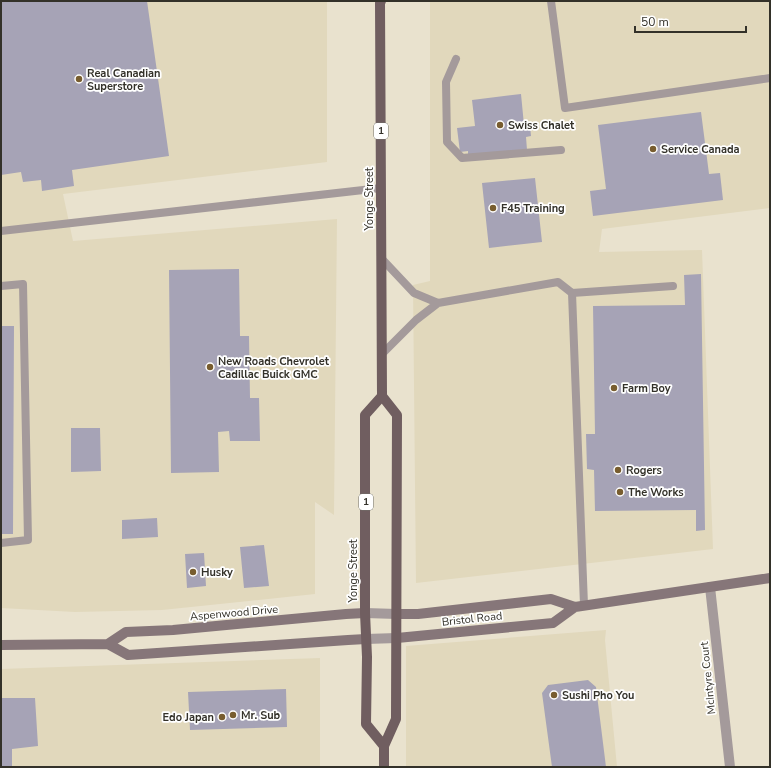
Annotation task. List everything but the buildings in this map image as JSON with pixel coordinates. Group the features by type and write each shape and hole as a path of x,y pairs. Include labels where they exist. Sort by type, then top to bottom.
{"main road":[{"name":"Yonge Street","path":"380,2 382,396 365,415 365,613 366,724 384,746"},
{"path":"382,396 397,415 396,719 384,746 384,767"}],"street":[{"name":"Bristol Road","path":"365,613 418,614 551,599 579,606 770,578"},
{"name":"McIntyre Court","path":"710,587 730,767"},
{"name":"Bristol Road","path":"366,639 397,638 553,623 579,606"},
{"name":"Aspenwood Drive","path":"108,644 126,632 173,630 365,613"},
{"path":"1,645 108,644 128,655 366,639"}],"lane":[{"path":"551,1 565,108 770,78"},
{"path":"456,59 446,82 447,142 462,158 561,150"},
{"path":"1,231 381,188"},
{"path":"382,259 414,293 438,303"},
{"path":"382,354 416,320 438,303 558,282 572,293 673,286"},
{"path":"1,286 23,284 28,540 1,543"},
{"path":"572,293 579,606"}],"shaded area":[{"path":"1,1 327,1 327,162 63,194 73,241 337,219 334,515 315,502 315,594 162,610 75,612 1,608"},
{"path":"430,1 770,1 770,208 602,229 599,252 702,250 713,549 416,583 413,285 430,281"},
{"path":"606,630 605,640 617,767 406,767 406,646"},
{"path":"320,658 320,767 1,767 1,669"}],"place":[{"name":"Real Canadian Superstore","path":"79,79"},
{"name":"Swiss Chalet","path":"500,125"},
{"name":"Service Canada","path":"653,149"},
{"name":"F45 Training","path":"493,208"},
{"name":"New Roads Chevrolet Cadillac Buick GMC","path":"210,367"},
{"name":"Farm Boy","path":"614,388"},
{"name":"Rogers","path":"618,470"},
{"name":"The Works","path":"620,492"},
{"name":"Husky","path":"193,572"},
{"name":"Sushi Pho You","path":"554,695"},
{"name":"Mr. Sub","path":"233,715"},
{"name":"Edo Japan","path":"222,717"}]}
